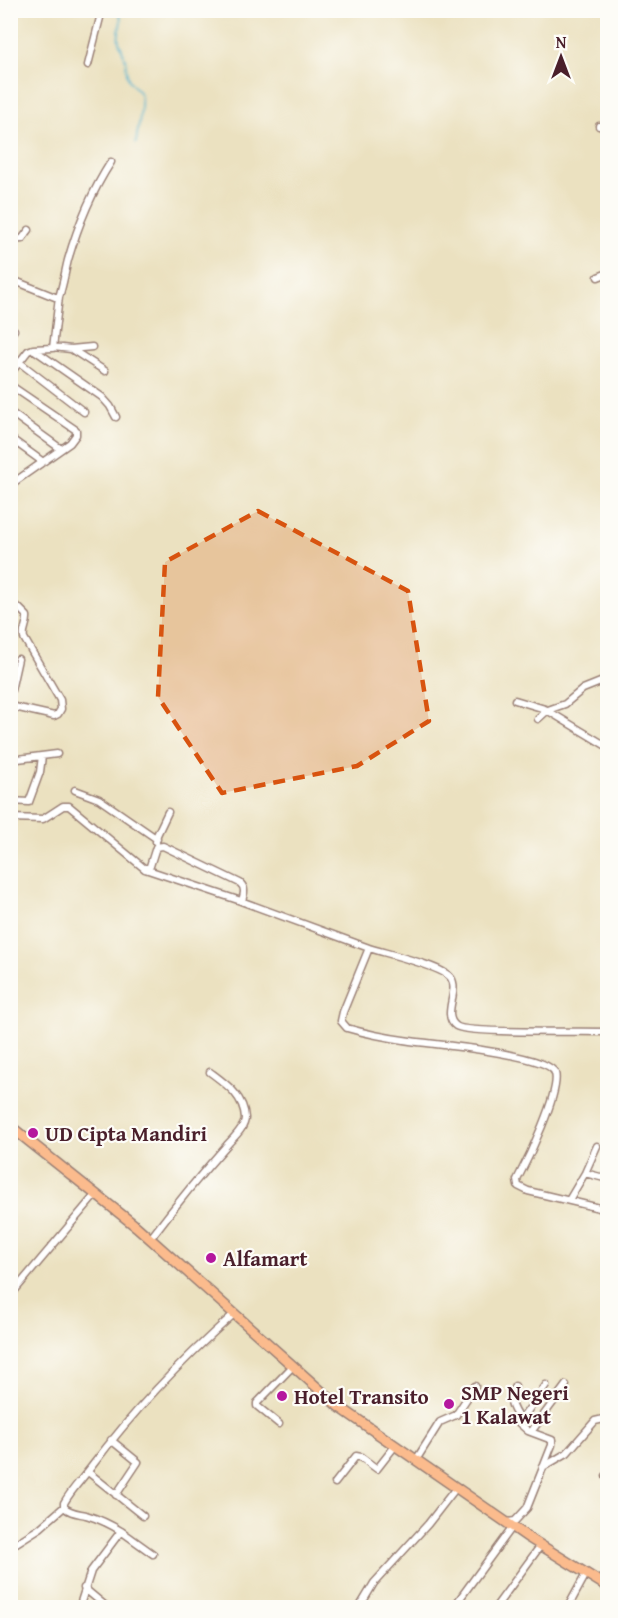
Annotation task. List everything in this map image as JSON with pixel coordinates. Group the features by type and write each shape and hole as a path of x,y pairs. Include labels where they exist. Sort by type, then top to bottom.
{"highway":[{"path":"10,1126 150,1239 338,1406 541,1545 586,1574 605,1583"}],"street":[{"path":"87,65 102,10"},
{"path":"599,126 608,127"},
{"path":"53,347 59,297 68,260 85,209 111,162"},
{"path":"10,240 22,239 29,230"},
{"path":"598,277 608,273"},
{"path":"10,279 59,297"},
{"path":"10,374 30,349 51,349 53,347 71,349 92,346"},
{"path":"33,349 102,397 116,417"},
{"path":"71,349 105,371"},
{"path":"19,362 84,412"},
{"path":"10,385 76,430 76,435 70,444 10,485"},
{"path":"10,412 61,449"},
{"path":"10,438 43,462"},
{"path":"10,452 17,443"},
{"path":"10,605 22,609 27,616 27,623 23,631 24,638 58,695 61,705 58,714 54,716 10,706"},
{"path":"10,695 18,659"},
{"path":"538,719 547,710 563,706 583,689 608,679"},
{"path":"515,700 547,710 608,747"},
{"path":"10,760 57,754"},
{"path":"10,801 29,802 40,772 42,756"},
{"path":"75,790 99,799 157,839"},
{"path":"10,818 43,819 63,806 69,806 145,869 448,974 453,982 450,1017 454,1025 460,1029 608,1032"},
{"path":"145,869 150,866 157,839 168,812"},
{"path":"155,849 158,846 164,846 240,883 245,892 242,901"},
{"path":"369,948 341,1022 347,1028 406,1041 505,1054 539,1061 554,1069 556,1079 554,1095 517,1180 518,1186 528,1191 608,1210"},
{"path":"150,1239 191,1185 238,1133 244,1122 243,1112 235,1092 210,1072"},
{"path":"569,1200 597,1146"},
{"path":"585,1173 608,1179"},
{"path":"10,1296 96,1194"},
{"path":"10,1547 40,1528 63,1507 65,1500 111,1440 186,1357 234,1314"},
{"path":"279,1424 257,1405 293,1366"},
{"path":"520,1420 546,1385"},
{"path":"531,1432 566,1385"},
{"path":"416,1460 440,1422 456,1415 475,1386"},
{"path":"453,1608 511,1524 527,1508 553,1442 520,1425 510,1397 515,1386"},
{"path":"543,1467 567,1453 594,1421 608,1418"},
{"path":"111,1440 138,1462 116,1495"},
{"path":"335,1483 356,1456 361,1456 377,1469 395,1446"},
{"path":"87,1472 143,1516"},
{"path":"359,1608 374,1583 428,1524 456,1488"},
{"path":"63,1507 71,1512 112,1525 153,1554"},
{"path":"79,1608 91,1571 121,1531"},
{"path":"495,1608 541,1545"},
{"path":"568,1607 586,1574"},
{"path":"84,1588 108,1608"}],"highlighted area":[{"path":"258,511 408,591 429,721 357,766 222,793 158,697 165,562"}],"waterway":[{"path":"117,10 121,18 119,42 125,58 127,76 141,97 136,143"}],"place":[{"name":"UD Cipta Mandiri","path":"33,1133"},
{"name":"Alfamart","path":"211,1258"},
{"name":"Hotel Transito","path":"282,1396"},
{"name":"SMP Negeri 1 Kalawat","path":"449,1404"}]}
